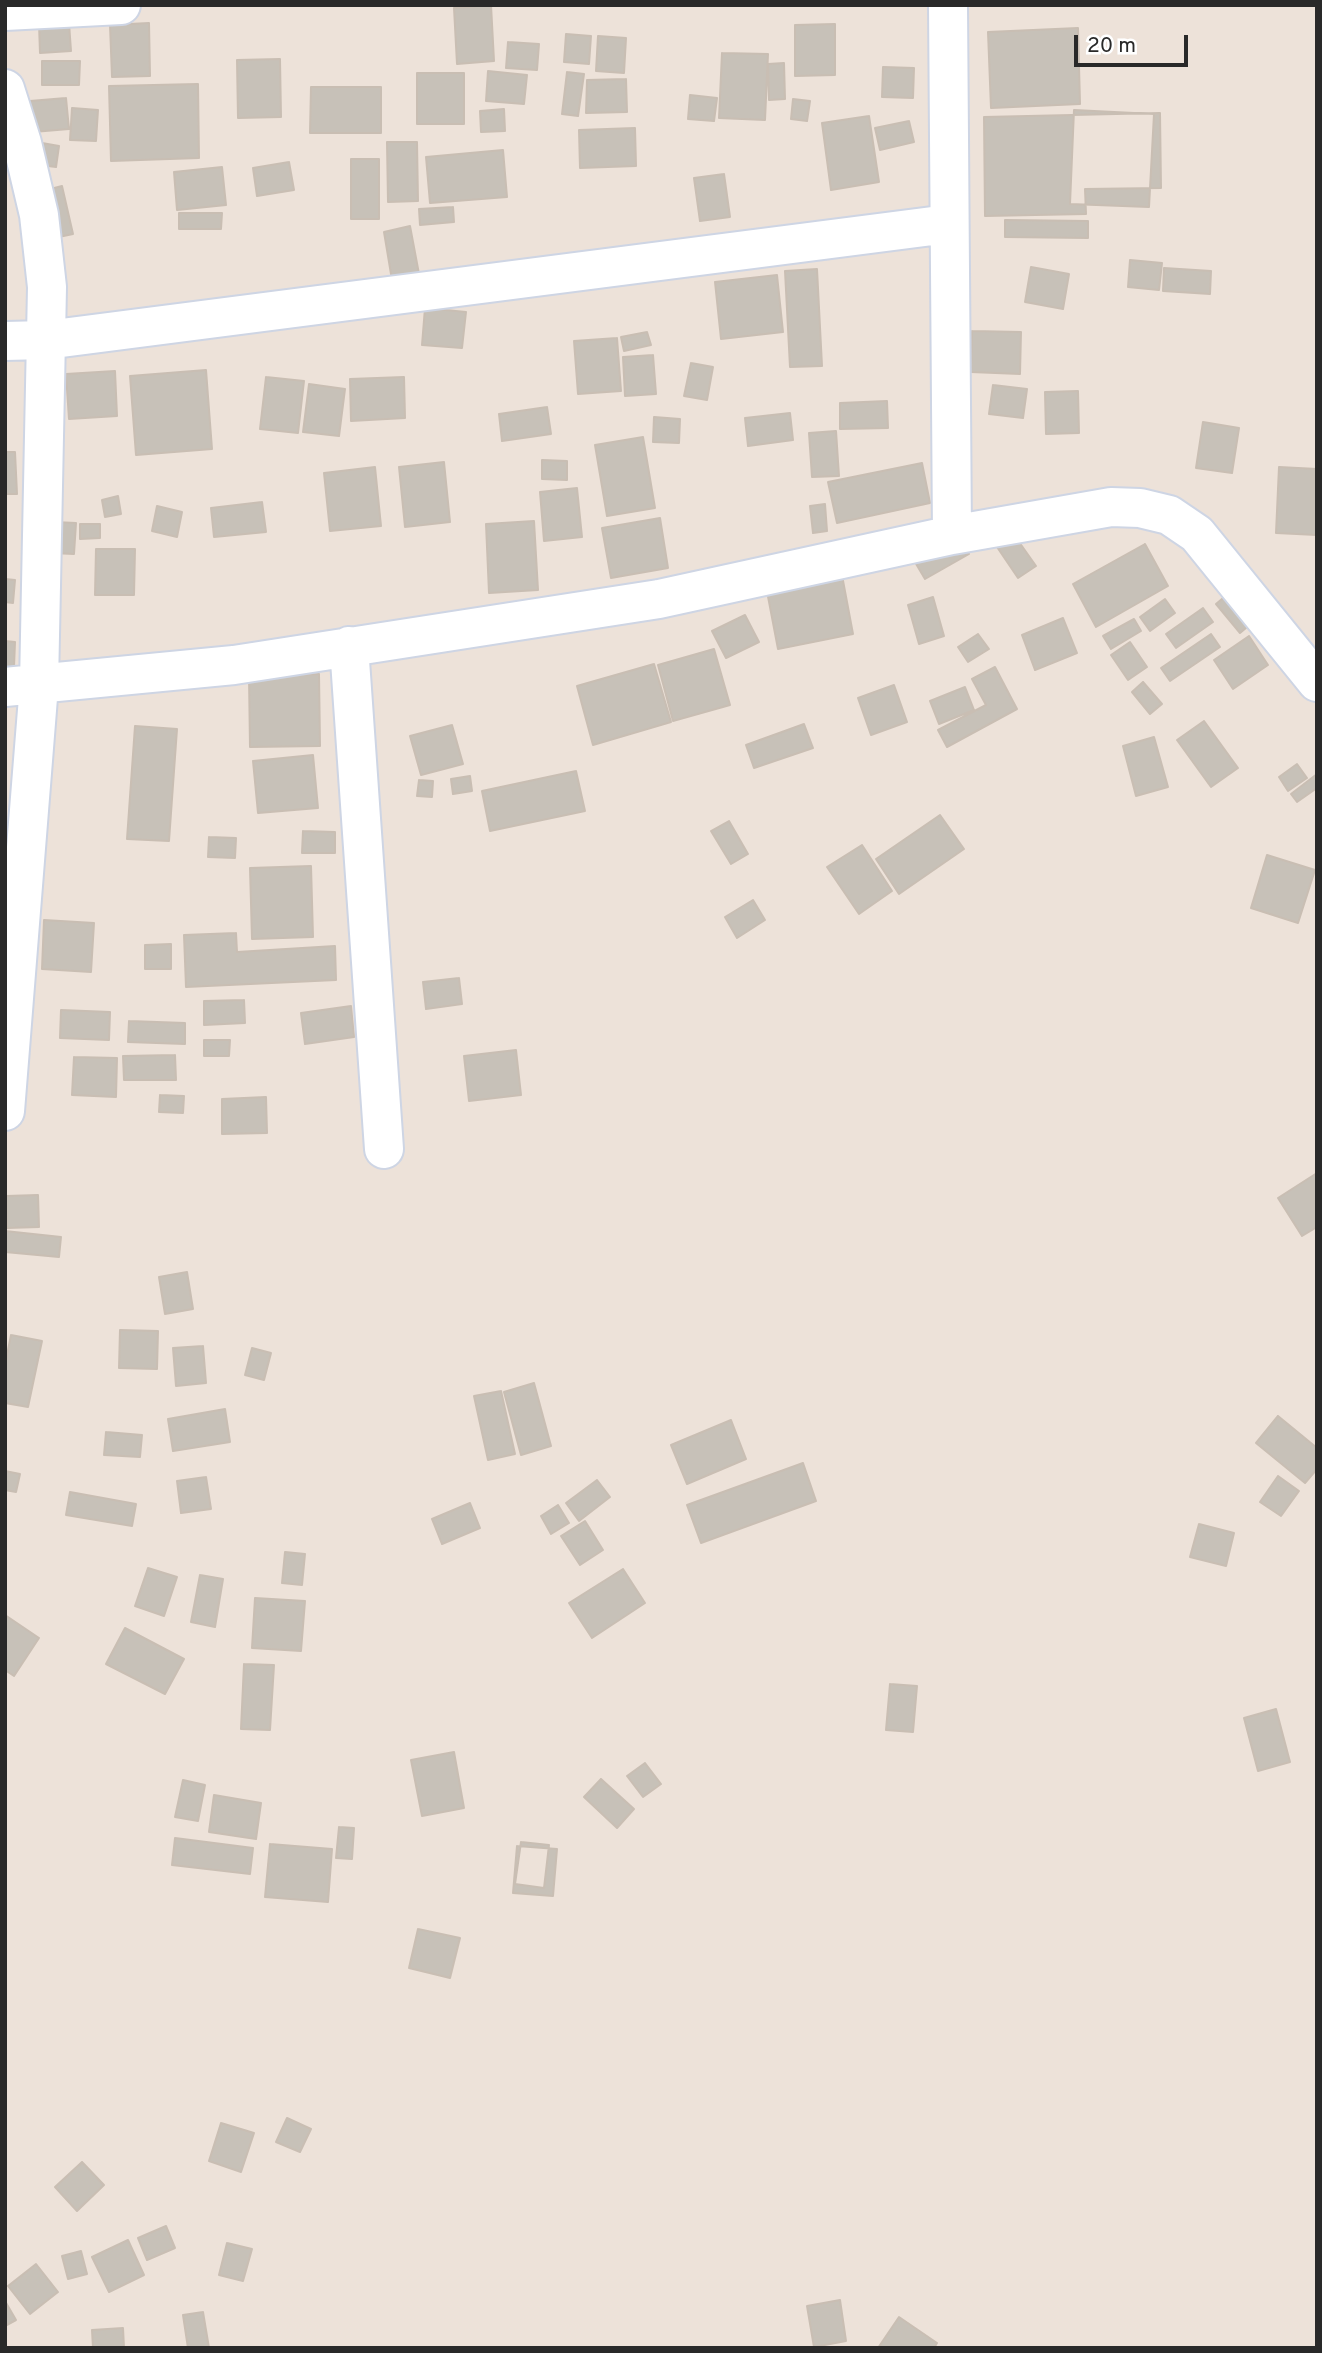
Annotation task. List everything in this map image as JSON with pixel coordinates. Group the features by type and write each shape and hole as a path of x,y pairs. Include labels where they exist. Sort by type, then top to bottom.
{"street":[{"path":"5,11 121,5"},
{"path":"948,5 952,535"},
{"path":"5,89 22,143 39,215 47,286 46,340 22,686 5,1111"},
{"path":"5,341 46,340 948,224"},
{"path":"22,686 234,665 659,599 952,535 1111,507 1140,508 1169,515 1197,534 1317,681"},
{"path":"349,646 384,1149"}],"building":[{"path":"491,5 494,61 457,64 454,8"},
{"path":"69,23 71,51 40,53 39,24"},
{"path":"149,23 150,76 112,77 110,25"},
{"path":"835,24 835,75 795,76 795,25"},
{"path":"1078,28 1080,104 991,108 988,32"},
{"path":"566,34 591,36 589,64 564,62"},
{"path":"598,36 626,38 624,73 596,71"},
{"path":"508,42 539,44 537,70 506,68"},
{"path":"722,53 768,54 765,120 719,118"},
{"path":"280,59 281,117 238,118 237,60"},
{"path":"42,61 80,61 79,85 42,85"},
{"path":"784,63 785,99 769,100 768,64"},
{"path":"883,67 914,68 913,98 882,97"},
{"path":"488,71 527,75 524,104 486,101"},
{"path":"567,72 584,74 578,116 562,114"},
{"path":"417,73 464,73 464,124 417,124"},
{"path":"626,79 627,112 586,113 587,80"},
{"path":"198,84 199,158 111,161 109,86"},
{"path":"311,87 381,87 381,133 310,133"},
{"path":"690,95 717,98 714,121 688,119"},
{"path":"66,98 69,129 33,132 30,101"},
{"path":"793,99 810,101 807,121 791,119"},
{"path":"72,108 98,110 96,141 70,140"},
{"path":"504,109 505,131 481,132 480,111"},
{"path":"1074,110 1154,114 1149,207 1070,204"},
{"path":"1160,113 1161,188 1085,189 1086,214 985,216 984,117"},
{"path":"869,116 879,182 831,190 822,123"},
{"path":"909,121 914,142 880,150 875,128"},
{"path":"635,128 636,166 580,168 579,130"},
{"path":"387,142 417,142 418,201 388,202"},
{"path":"42,143 59,146 56,167 40,165"},
{"path":"503,150 507,197 430,203 426,157"},
{"path":"351,159 379,159 379,219 351,219"},
{"path":"289,162 294,190 257,196 253,168"},
{"path":"222,167 226,205 177,210 174,172"},
{"path":"724,174 730,217 700,221 694,178"},
{"path":"62,186 73,234 49,239 39,192"},
{"path":"453,207 454,222 420,225 419,209"},
{"path":"179,213 222,213 221,229 179,229"},
{"path":"1005,220 1088,221 1088,238 1005,237"},
{"path":"410,226 419,274 392,280 384,232"},
{"path":"1130,260 1162,263 1159,290 1128,287"},
{"path":"1031,267 1069,274 1063,309 1025,302"},
{"path":"1164,268 1211,271 1210,294 1163,291"},
{"path":"817,269 822,366 790,367 785,271"},
{"path":"777,275 783,332 721,339 715,282"},
{"path":"425,308 466,312 462,348 422,345"},
{"path":"972,331 1021,332 1020,374 971,372"},
{"path":"647,332 651,345 624,351 621,337"},
{"path":"617,338 621,391 578,394 574,341"},
{"path":"653,355 656,394 625,396 623,357"},
{"path":"691,363 713,367 707,400 684,396"},
{"path":"206,370 212,449 136,455 130,376"},
{"path":"115,371 117,416 69,419 66,374"},
{"path":"266,377 304,381 298,433 260,429"},
{"path":"404,377 405,418 351,421 350,379"},
{"path":"309,384 345,389 339,436 303,432"},
{"path":"993,385 1027,389 1023,418 989,414"},
{"path":"1078,391 1079,433 1046,434 1045,392"},
{"path":"887,401 888,428 840,429 840,403"},
{"path":"547,407 551,434 502,441 499,414"},
{"path":"790,413 793,440 748,446 745,418"},
{"path":"654,417 680,419 679,443 653,442"},
{"path":"1203,422 1239,428 1232,473 1196,468"},
{"path":"836,431 839,476 812,477 809,433"},
{"path":"643,437 655,508 607,516 595,445"},
{"path":"5,452 15,452 17,494 5,494"},
{"path":"542,460 567,461 567,480 542,479"},
{"path":"444,462 450,522 405,527 399,467"},
{"path":"922,463 930,503 837,523 828,482"},
{"path":"375,467 381,526 330,531 324,473"},
{"path":"1279,467 1317,469 1317,535 1276,533"},
{"path":"577,488 582,537 544,541 540,492"},
{"path":"118,496 121,514 105,517 102,500"},
{"path":"262,502 266,532 214,537 211,508"},
{"path":"825,504 827,531 813,533 810,506"},
{"path":"157,506 182,512 177,537 152,531"},
{"path":"660,518 668,568 611,578 602,528"},
{"path":"534,521 538,590 489,593 486,524"},
{"path":"54,522 76,523 74,554 52,553"},
{"path":"80,524 100,524 100,538 80,539"},
{"path":"957,532 969,554 925,579 912,557"},
{"path":"1012,532 1036,566 1018,578 995,544"},
{"path":"1145,544 1168,586 1096,627 1073,584"},
{"path":"96,549 135,549 134,595 95,595"},
{"path":"841,570 853,634 778,649 766,586"},
{"path":"5,579 15,580 13,603 5,602"},
{"path":"1229,593 1253,622 1240,633 1216,604"},
{"path":"933,597 944,636 919,644 908,605"},
{"path":"1165,599 1175,613 1150,631 1140,617"},
{"path":"1203,608 1213,622 1176,648 1166,634"},
{"path":"745,615 759,642 726,658 712,631"},
{"path":"1063,618 1077,653 1035,670 1022,635"},
{"path":"1134,619 1141,631 1111,649 1103,636"},
{"path":"978,634 989,649 968,662 958,647"},
{"path":"1211,634 1220,647 1170,681 1161,668"},
{"path":"1249,636 1268,665 1233,689 1214,660"},
{"path":"5,641 15,642 14,667 5,667"},
{"path":"1130,642 1147,667 1128,680 1111,655"},
{"path":"714,649 730,705 673,721 658,665"},
{"path":"654,664 671,722 593,745 577,686"},
{"path":"995,667 1017,709 947,747 938,730 986,705 972,679"},
{"path":"319,674 320,746 250,747 249,676"},
{"path":"1143,682 1162,704 1150,714 1132,692"},
{"path":"894,685 907,722 871,735 858,698"},
{"path":"965,687 974,710 939,724 930,701"},
{"path":"1204,721 1238,768 1211,787 1177,740"},
{"path":"804,724 813,748 754,768 746,745"},
{"path":"452,725 463,764 421,775 410,736"},
{"path":"135,726 177,729 169,841 127,839"},
{"path":"1154,737 1168,787 1136,796 1123,746"},
{"path":"313,755 318,808 258,813 253,761"},
{"path":"1297,764 1307,778 1288,791 1279,777"},
{"path":"576,771 585,811 490,831 482,791"},
{"path":"1317,774 1317,788 1297,802 1291,794"},
{"path":"470,776 472,791 453,794 451,779"},
{"path":"419,780 433,781 432,797 417,796"},
{"path":"940,815 964,849 899,894 876,859"},
{"path":"729,821 748,854 731,864 711,831"},
{"path":"303,831 335,832 335,853 302,853"},
{"path":"209,837 236,838 235,858 208,857"},
{"path":"862,845 892,891 859,914 827,867"},
{"path":"1267,855 1315,870 1298,923 1251,908"},
{"path":"311,866 313,937 252,939 250,868"},
{"path":"753,900 765,920 737,938 725,917"},
{"path":"44,920 94,923 91,972 42,969"},
{"path":"236,933 237,952 335,946 336,980 186,987 184,935"},
{"path":"171,944 171,969 145,969 145,945"},
{"path":"459,978 462,1004 426,1009 423,982"},
{"path":"244,1000 245,1023 204,1025 204,1001"},
{"path":"351,1006 354,1037 305,1044 301,1013"},
{"path":"61,1010 110,1012 109,1040 60,1038"},
{"path":"129,1021 185,1023 185,1044 128,1042"},
{"path":"204,1040 230,1040 229,1056 204,1056"},
{"path":"516,1050 521,1095 469,1101 464,1056"},
{"path":"175,1055 176,1080 124,1080 123,1056"},
{"path":"74,1057 117,1058 116,1097 72,1095"},
{"path":"160,1095 184,1096 183,1113 159,1112"},
{"path":"266,1097 267,1133 222,1134 222,1099"},
{"path":"1317,1173 1317,1227 1302,1236 1278,1198"},
{"path":"38,1195 39,1227 7,1228 6,1196"},
{"path":"5,1231 61,1237 59,1257 5,1252"},
{"path":"187,1272 193,1309 165,1314 159,1277"},
{"path":"120,1330 158,1331 157,1369 119,1368"},
{"path":"11,1335 42,1341 28,1407 5,1403 5,1365"},
{"path":"203,1346 206,1383 176,1386 173,1348"},
{"path":"252,1348 271,1353 264,1380 245,1375"},
{"path":"534,1383 551,1446 521,1455 504,1392"},
{"path":"501,1391 515,1454 488,1460 474,1396"},
{"path":"225,1409 230,1442 173,1451 168,1419"},
{"path":"1278,1416 1317,1448 1317,1469 1305,1483 1256,1443"},
{"path":"731,1420 746,1459 687,1484 671,1445"},
{"path":"106,1432 142,1435 140,1457 104,1455"},
{"path":"803,1463 816,1501 701,1543 687,1505"},
{"path":"5,1471 20,1474 16,1492 5,1490"},
{"path":"1278,1476 1299,1491 1281,1516 1260,1502"},
{"path":"206,1477 211,1509 181,1513 177,1481"},
{"path":"597,1480 610,1497 579,1521 566,1503"},
{"path":"70,1492 136,1504 132,1526 66,1515"},
{"path":"470,1503 480,1528 442,1544 432,1519"},
{"path":"558,1505 569,1523 551,1534 541,1516"},
{"path":"585,1521 603,1550 580,1565 561,1536"},
{"path":"1199,1524 1234,1533 1226,1566 1190,1557"},
{"path":"285,1552 305,1554 302,1585 282,1583"},
{"path":"148,1568 177,1577 164,1616 135,1606"},
{"path":"623,1569 645,1603 592,1638 569,1603"},
{"path":"200,1575 223,1579 215,1627 191,1622"},
{"path":"255,1598 305,1601 301,1651 252,1648"},
{"path":"5,1615 39,1638 14,1676 5,1670"},
{"path":"125,1628 184,1659 165,1694 106,1664"},
{"path":"244,1664 274,1665 270,1730 241,1729"},
{"path":"890,1684 917,1686 913,1732 886,1730"},
{"path":"1276,1709 1290,1762 1258,1771 1244,1718"},
{"path":"454,1752 464,1808 422,1816 411,1760"},
{"path":"645,1763 661,1784 643,1797 627,1776"},
{"path":"601,1779 634,1809 617,1828 584,1797"},
{"path":"183,1780 205,1785 198,1821 175,1817"},
{"path":"214,1795 261,1803 256,1839 209,1832"},
{"path":"339,1827 354,1828 352,1859 336,1858"},
{"path":"175,1838 253,1848 250,1874 172,1865"},
{"path":"521,1842 549,1845 544,1888 515,1884"},
{"path":"270,1844 332,1849 328,1902 265,1897"},
{"path":"517,1846 557,1849 553,1896 513,1893"},
{"path":"418,1929 460,1938 450,1978 409,1968"},
{"path":"287,2118 311,2129 300,2152 276,2142"},
{"path":"221,2123 254,2133 241,2172 209,2161"},
{"path":"82,2162 104,2185 77,2211 55,2187"},
{"path":"166,2226 175,2248 147,2260 138,2238"},
{"path":"128,2240 144,2275 109,2292 92,2257"},
{"path":"227,2243 252,2249 243,2281 219,2275"},
{"path":"81,2251 87,2274 68,2279 62,2256"},
{"path":"36,2264 58,2292 30,2314 8,2286"},
{"path":"840,2300 846,2341 814,2347 807,2306"},
{"path":"5,2301 16,2320 5,2326"},
{"path":"203,2312 209,2348 188,2348 183,2315"},
{"path":"899,2317 937,2343 934,2348 878,2348"},
{"path":"123,2328 124,2348 93,2348 92,2330"}]}
